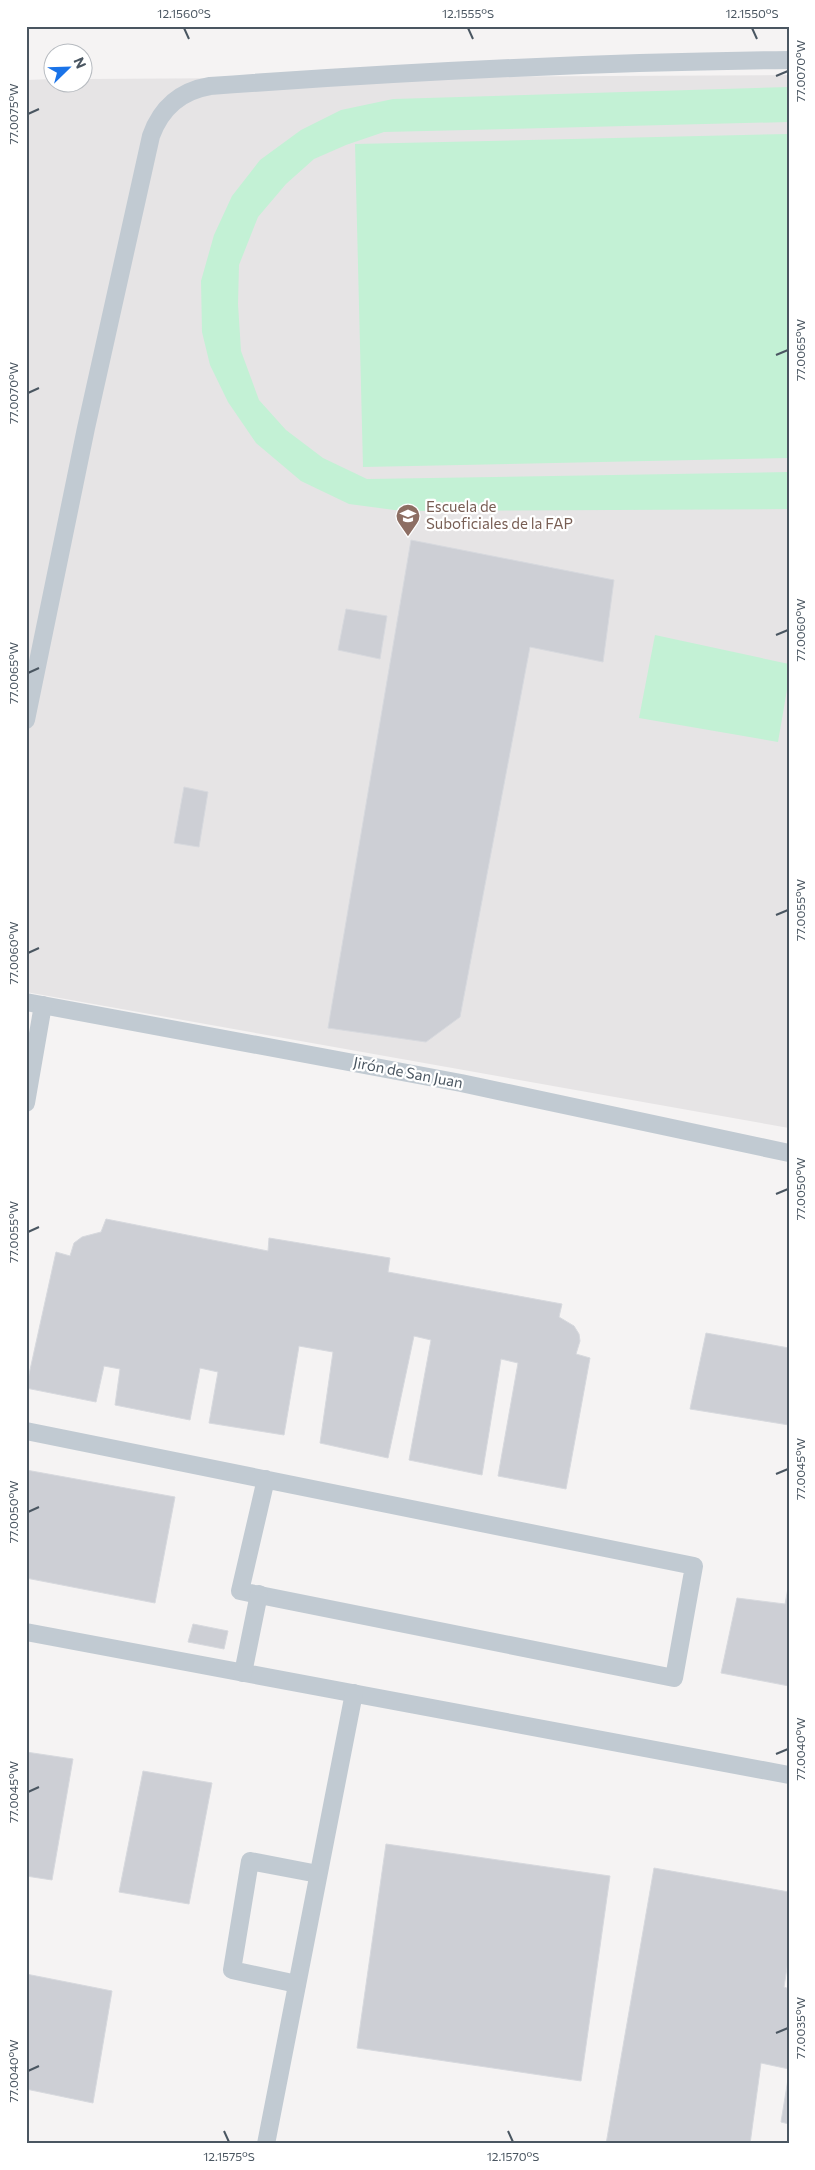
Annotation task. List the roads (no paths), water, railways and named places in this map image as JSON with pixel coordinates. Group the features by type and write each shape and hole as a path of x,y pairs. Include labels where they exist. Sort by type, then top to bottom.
{"lane":[{"path":"26,720 86,428 151,136 155,124 170,103 182,94 195,88 379,73 560,65 789,60"},
{"path":"26,1103 35,1004"},
{"name":"Jirón de San Juan","path":"35,1004 461,1083 789,1152"},
{"path":"26,1431 266,1479 694,1566 674,1678 240,1591 266,1479"},
{"path":"243,1673 259,1594"},
{"path":"26,1632 789,1775"},
{"path":"266,2144 354,1693"},
{"path":"297,1984 232,1970 250,1861 318,1874"}],"place":[{"name":"Escuela de Suboficiales de la FAP","path":"408,537"}]}
